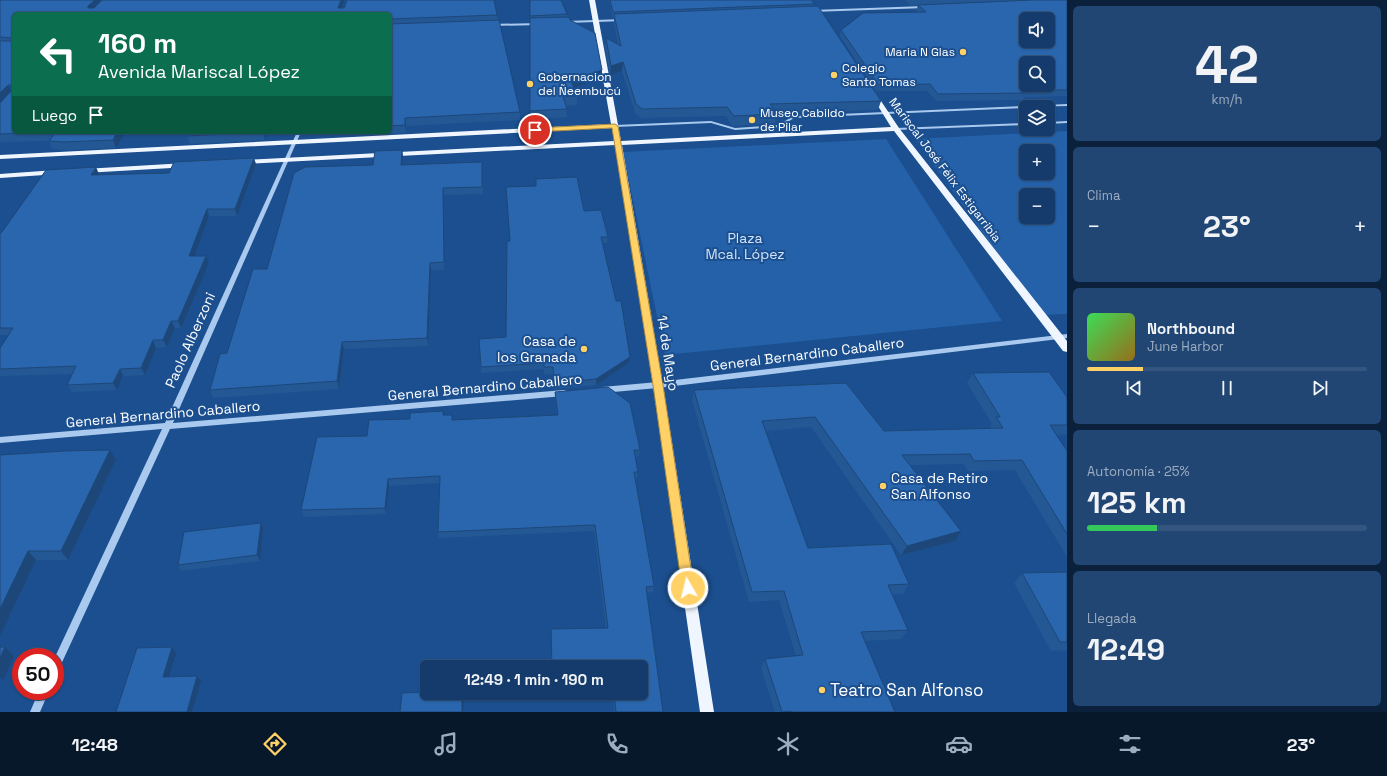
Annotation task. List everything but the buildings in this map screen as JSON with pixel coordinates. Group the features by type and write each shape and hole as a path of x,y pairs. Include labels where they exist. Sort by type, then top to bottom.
{"main road":[{"name":"14 de Mayo","path":"592,0 618,143 658,385 707,712"},
{"path":"816,8 822,17"},
{"name":"Mariscal José Félix Estigarribia","path":"869,87 896,130 1063,336 1067,349"},
{"path":"0,157 615,126"},
{"path":"231,162 896,130"},
{"path":"0,176 191,165"}],"street":[{"path":"810,11 816,8 927,7"},
{"path":"564,23 627,20"},
{"path":"485,26 548,23"},
{"path":"615,126 711,122 735,129 780,126 792,117 1067,105"},
{"path":"1055,123 1067,122"},
{"path":"896,130 1019,124"},
{"name":"Paolo Alberzoni","path":"64,649 167,427 298,134"},
{"name":"General Bernardino Caballero","path":"595,391 658,385 1063,336"},
{"name":"General Bernardino Caballero","path":"0,440 571,393"},
{"path":"35,712 40,700"}],"green space":[{"path":"1067,131 1067,314 1042,315 915,139 1019,134 1019,136 1055,136 1055,132"},
{"name":"Plaza Mcal. López","path":"886,139 1002,321 665,355 623,152"}],"place":[{"name":"Maria N Glas","path":"963,52"},
{"name":"Colegio Santo Tomas","path":"834,75"},
{"name":"Gobernacion del Ñeembucú","path":"530,84"},
{"name":"Museo Cabildo de Pilar","path":"752,120"},
{"name":"Casa de los Granada","path":"584,349"},
{"name":"Casa de Retiro San Alfonso","path":"883,486"},
{"name":"Teatro San Alfonso","path":"822,690"}],"route":[{"path":"535,130 615,126 658,385 688,588"}]}
